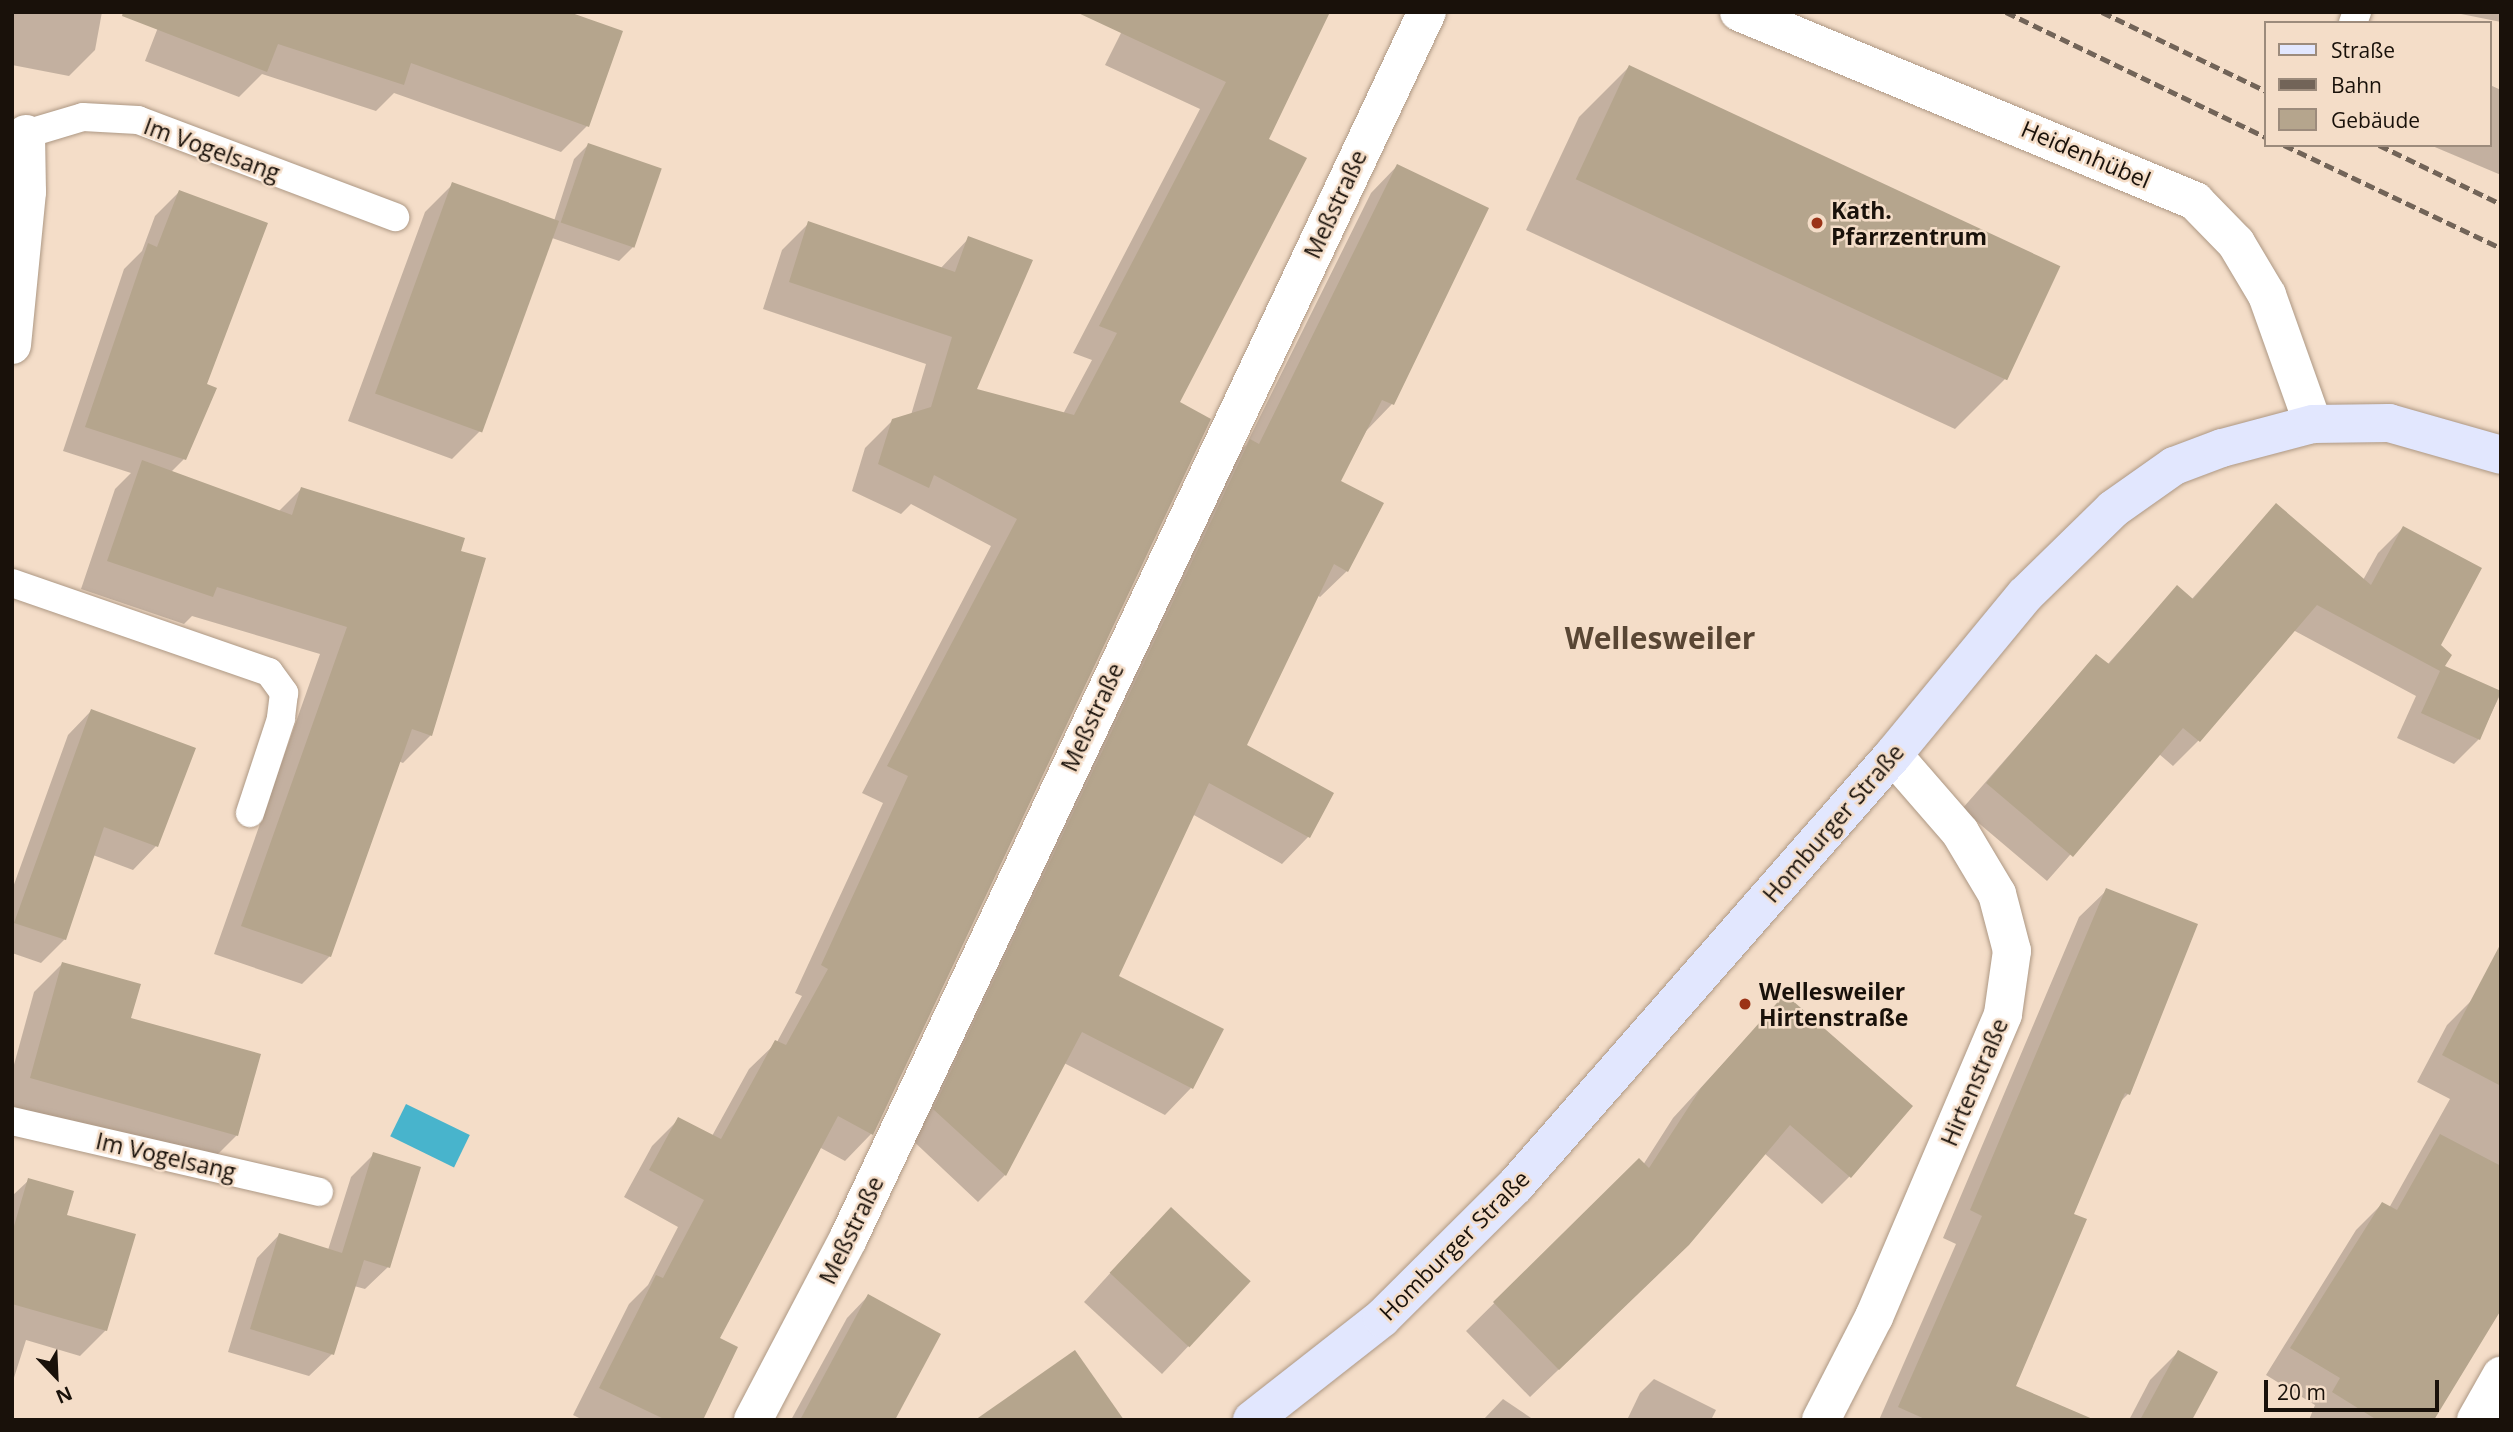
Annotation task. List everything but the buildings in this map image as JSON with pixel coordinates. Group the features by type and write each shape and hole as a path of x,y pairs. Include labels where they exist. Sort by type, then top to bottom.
{"main road":[{"name":"Homburger Straße","path":"1252,1420 1382,1318 1515,1186 1893,755 2025,595 2113,509 2174,466 2222,448 2313,424 2389,423 2501,455"}],"street":[{"name":"Meßstraße","path":"753,1420 848,1239 1427,12"},
{"name":"Heidenhübel","path":"1739,12 2195,201 2236,243 2267,295 2313,424"},
{"name":"Im Vogelsang","path":"12,345 26,205 26,134"},
{"name":"Hirtenstraße","path":"1821,1420 1874,1317 2003,1014 2012,951 1997,894 1960,832 1893,755"},
{"path":"2476,1420 2501,1376"}],"lane":[{"name":"Im Vogelsang","path":"26,134 83,117 138,120 395,218"},
{"path":"12,583 269,672 284,693 281,719 250,813"},
{"name":"Im Vogelsang","path":"12,1121 319,1192"}],"water":[{"path":"406,1104 470,1135 454,1167 390,1136"}],"railway":[{"path":"2006,12 2264,136"},
{"path":"2102,12 2264,90"},
{"path":"2288,147 2501,248"},
{"path":"2383,147 2501,204"}],"place":[{"name":"Kath. Pfarrzentrum","path":"1817,223"},
{"name":"Wellesweiler Hirtenstraße","path":"1745,1004"}],"district":[{"name":"Wellesweiler","path":"1660,638"}]}
